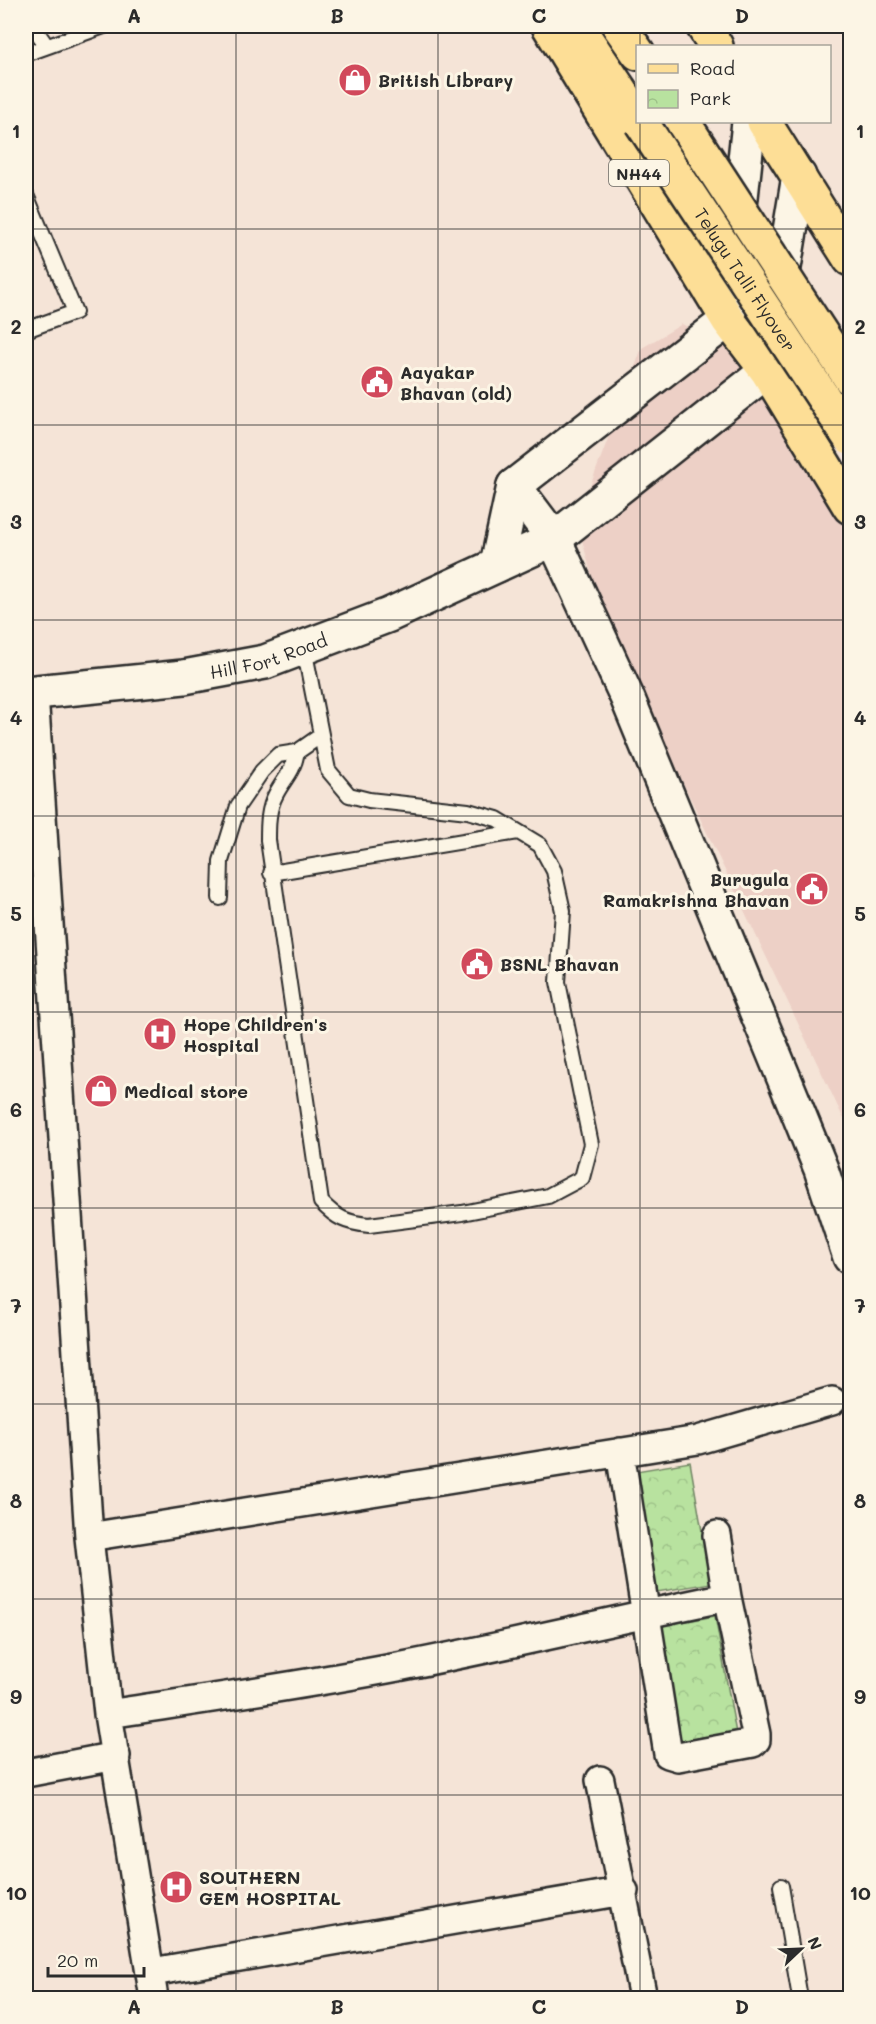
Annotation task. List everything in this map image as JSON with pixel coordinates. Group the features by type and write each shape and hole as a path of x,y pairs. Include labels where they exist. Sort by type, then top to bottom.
{"main road":[{"name":"NH44","path":"549,26 728,320 767,371 850,507"},
{"path":"578,26 636,114"},
{"path":"619,26 636,50"},
{"path":"703,26 715,45"},
{"name":"Telugu Talli Flyover","path":"641,123 850,438"},
{"name":"Telugu Talli Flyover","path":"684,123 850,378"},
{"path":"497,565 514,486 728,320 749,123"},
{"path":"765,123 850,259"},
{"path":"767,371 799,176"},
{"name":"Hill Fort Road","path":"30,693 184,677 265,662 389,615 554,539 767,371"},
{"path":"514,486 554,539 641,730 800,1116 850,1257"}],"street":[{"path":"30,693 89,1537 108,1714 152,1972 154,1998"},
{"path":"89,1537 698,1440 832,1401"},
{"path":"620,1452 668,1754 678,1757 753,1743 756,1740 727,1598 717,1535"},
{"path":"108,1714 272,1690 404,1666 727,1598"},
{"path":"26,1773 116,1756"},
{"path":"600,1780 624,1891 643,1998"},
{"path":"152,1972 624,1891"}],"lane":[{"path":"33,26 46,45"},
{"path":"26,54 87,28 104,26"},
{"path":"26,195 75,312 26,330"},
{"path":"297,752 294,768 276,793 268,813 271,873 321,1202 333,1215 348,1223 369,1225 462,1213 548,1196 568,1188 582,1178 591,1144 558,982 563,911 554,871 540,845 497,819 468,811 369,800 349,795 328,770 304,648"},
{"path":"220,898 221,861 238,806 262,771 278,755 297,752 321,736"},
{"path":"271,873 518,832"},
{"path":"781,1886 800,1998"}],"shaded area":[{"path":"682,324 743,357 850,532 850,1132 601,611 577,521 642,348"}],"green space":[{"path":"690,1462 711,1583 651,1593 630,1472"},
{"path":"715,1616 737,1739 676,1750 654,1627"}],"place":[{"name":"British Library","path":"355,80"},
{"name":"Aayakar Bhavan (old)","path":"377,382"},
{"name":"Burugula Ramakrishna Bhavan","path":"812,889"},
{"name":"BSNL Bhavan","path":"477,964"},
{"name":"Hope Children's Hospital","path":"160,1034"},
{"name":"Medical store","path":"101,1091"},
{"name":"SOUTHERN GEM HOSPITAL","path":"176,1887"}]}
